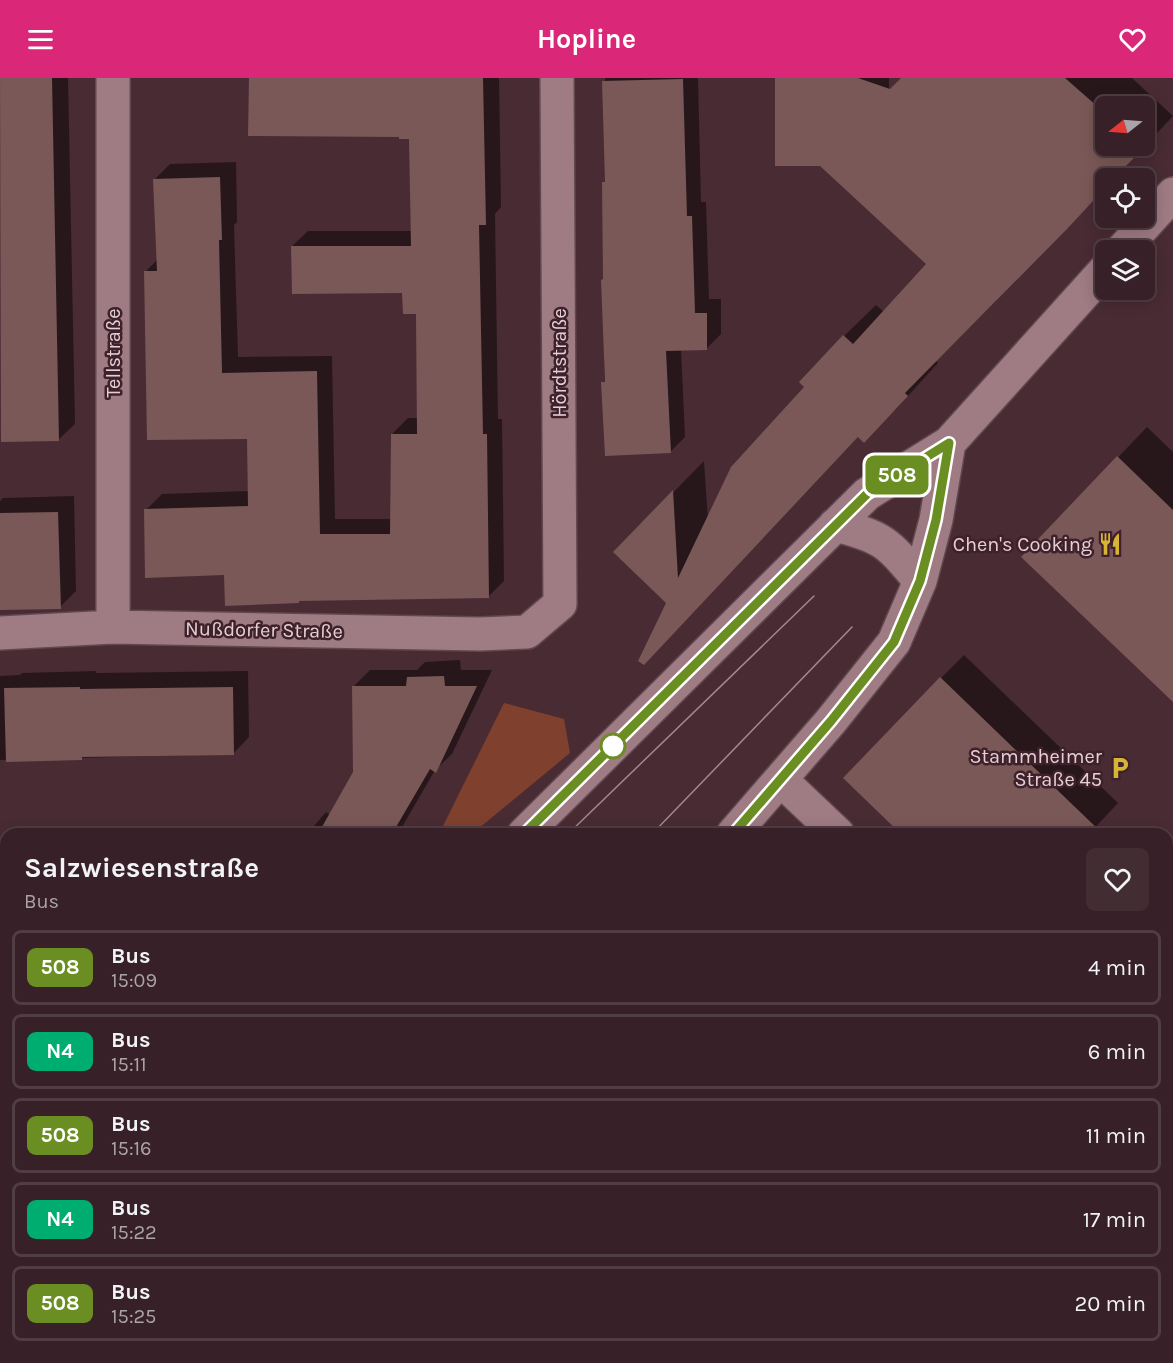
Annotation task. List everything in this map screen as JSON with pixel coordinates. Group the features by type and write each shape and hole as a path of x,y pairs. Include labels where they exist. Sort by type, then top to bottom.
{"street":[{"name":"Tellstraße","path":"113,78 113,627"},
{"name":"Hördtstraße","path":"528,632 560,604 557,78"},
{"path":"1131,240 1173,194"},
{"path":"530,828 867,494 949,443 1095,281"},
{"path":"738,828 782,780 894,642 920,581 936,520 949,443"},
{"path":"835,525 870,534 893,550 920,581"},
{"name":"Nußdorfer Straße","path":"0,633 113,627 480,634 528,632"},
{"path":"782,780 832,828"}],"shaded area":[{"path":"504,703 564,719 570,753 479,828 442,828"}],"building":[{"path":"0,78 52,78 59,441 1,442"},
{"path":"249,78 483,78 486,225 479,225 483,434 487,434 489,598 299,601 299,603 225,606 224,575 145,578 144,509 248,506 247,439 147,440 144,271 157,271 153,179 220,177 222,373 317,371 320,534 390,534 391,434 417,434 416,314 403,314 402,293 292,294 291,246 411,246 409,139 399,139 399,137 248,136"},
{"path":"775,78 858,78 890,89 901,78 1065,78 1095,104 1095,156 1136,156 1124,168 1095,168 1095,199 905,393 908,396 864,443 858,437 644,665 638,661 666,603 613,552 673,490 678,578 731,467 804,387 799,382 843,335 853,344 926,264 820,166 775,166"},
{"path":"683,79 687,216 692,216 695,313 707,313 707,350 666,351 671,453 605,456 601,382 605,382 601,280 603,279 602,182 605,182 602,81"},
{"path":"1117,456 1173,510 1173,702 1021,557"},
{"path":"58,512 61,609 0,610 0,513"},
{"path":"444,676 445,686 477,686 436,773 430,769 396,828 321,828 353,772 352,686 406,686 407,677"},
{"path":"940,677 1097,828 895,828 843,778"},
{"path":"80,687 80,689 233,687 234,755 82,757 82,760 6,762 4,688"}],"tram line":[{"path":"574,828 814,596"},
{"path":"658,828 852,627"}],"bus line":[{"name":"508","path":"532,828 867,494 949,443 936,520 920,581 894,642 872,672 782,780 738,828"}],"place":[{"name":"Chen's Cooking","path":"1110,544"},
{"name":"Stammheimer Straße 45","path":"1120,768"}]}
